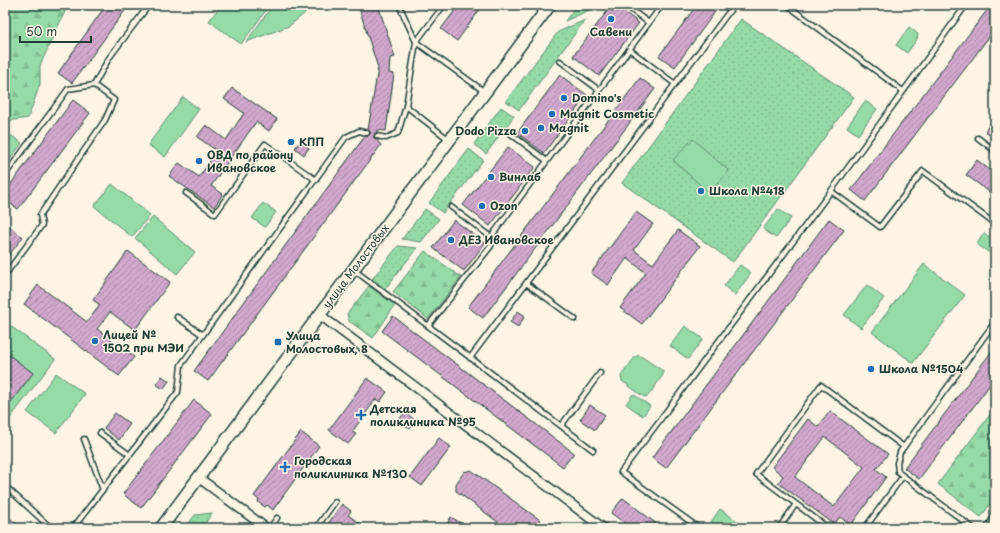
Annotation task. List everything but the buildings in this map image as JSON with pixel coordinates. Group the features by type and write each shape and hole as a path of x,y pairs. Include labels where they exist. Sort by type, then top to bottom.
{"street":[{"name":"улица Молостовых","path":"161,528 550,5"},
{"path":"320,315 603,528"},
{"path":"198,478 261,527"},
{"path":"991,528 995,522"}],"lane":[{"path":"94,85 110,58 149,5"},
{"path":"399,5 416,42 485,92"},
{"path":"377,136 386,138 398,133 406,106 416,42 444,5"},
{"path":"625,5 649,23"},
{"path":"428,326 491,246 491,237 662,5"},
{"path":"470,358 734,5"},
{"path":"787,5 904,91"},
{"path":"699,528 621,472 831,191 966,5"},
{"path":"629,49 675,84"},
{"path":"560,61 599,90"},
{"path":"5,175 68,89 94,85 114,100 105,120 40,214 42,225 5,275"},
{"path":"406,106 450,140"},
{"path":"73,528 178,392 181,365 346,137 359,131 367,133"},
{"path":"507,131 547,161"},
{"path":"978,138 995,150"},
{"path":"186,194 215,214 265,144 316,180"},
{"path":"831,191 880,227 923,171 995,224"},
{"path":"450,207 491,237"},
{"path":"353,270 593,450"},
{"path":"526,283 575,319"},
{"path":"177,317 203,335"},
{"path":"972,528 898,472 897,463 900,452 995,322"},
{"path":"561,426 600,374"},
{"path":"828,528 756,474 821,385 904,447"},
{"path":"100,434 130,455"},
{"path":"84,439 103,490"},
{"path":"864,528 903,476"},
{"path":"5,486 51,528"},
{"path":"316,528 336,502"},
{"path":"779,528 796,504"},
{"path":"270,528 278,518"}],"green space":[{"path":"5,5 68,5 40,65 40,84 28,118 8,121 5,119"},
{"path":"221,5 270,5 241,44 209,21"},
{"path":"273,5 298,5 305,13 289,26 246,42"},
{"path":"577,5 593,5 594,8 565,21"},
{"name":"Школа №418","path":"741,19 854,97 733,262 622,183"},
{"path":"585,20 519,110 506,101 558,32"},
{"path":"909,27 918,34 917,39 907,53 896,45"},
{"path":"183,97 199,109 165,157 148,145"},
{"path":"865,101 877,109 858,135 847,127"},
{"path":"501,107 514,116 486,154 474,144"},
{"path":"5,132 22,143 5,166"},
{"path":"693,139 729,171 709,193 673,160"},
{"path":"469,149 483,160 443,213 429,203"},
{"path":"112,184 150,215 132,237 94,206"},
{"path":"263,203 276,212 265,227 252,218"},
{"path":"425,209 439,219 421,242 402,239"},
{"path":"778,209 791,218 776,238 763,229"},
{"path":"153,217 195,252 177,274 135,238"},
{"path":"984,233 995,241 995,257 977,244"},
{"path":"398,246 417,248 385,289 372,279"},
{"path":"425,251 461,277 428,319 393,292"},
{"path":"924,264 965,295 913,363 872,332"},
{"path":"740,265 751,273 735,295 724,286"},
{"path":"867,285 884,298 861,328 844,315"},
{"path":"369,286 395,305 373,338 349,321 347,314"},
{"path":"5,322 55,359 5,425"},
{"path":"685,326 703,339 688,359 670,346"},
{"path":"639,355 663,371 663,375 648,396 644,397 622,381 621,376 635,357"},
{"path":"56,373 85,394 56,433 27,412"},
{"path":"633,394 650,406 643,416 626,404"},
{"path":"995,408 995,497 981,517 938,484"},
{"path":"720,509 747,528 720,528 711,522"},
{"path":"212,513 202,528 185,528 195,515"}],"place":[{"name":"Савени","path":"611,19"},
{"name":"Domino's","path":"564,98"},
{"name":"Magnit Cosmetic","path":"552,114"},
{"name":"Magnit","path":"541,128"},
{"name":"Dodo Pizza","path":"525,131"},
{"name":"КПП","path":"291,142"},
{"name":"ОВД по району Ивановское","path":"199,161"},
{"name":"Винлаб","path":"491,177"},
{"name":"Школа №418","path":"701,191"},
{"name":"Ozon","path":"482,206"},
{"name":"ДЕЗ Ивановское","path":"451,240"},
{"name":"Лицей № 1502 при МЭИ","path":"95,341"},
{"name":"Улица Молостовых, 8","path":"278,342"},
{"name":"Школа №1504","path":"871,369"},
{"name":"Детская поликлиника №95","path":"361,415"},
{"name":"Городская поликлиника №130","path":"285,467"}]}
